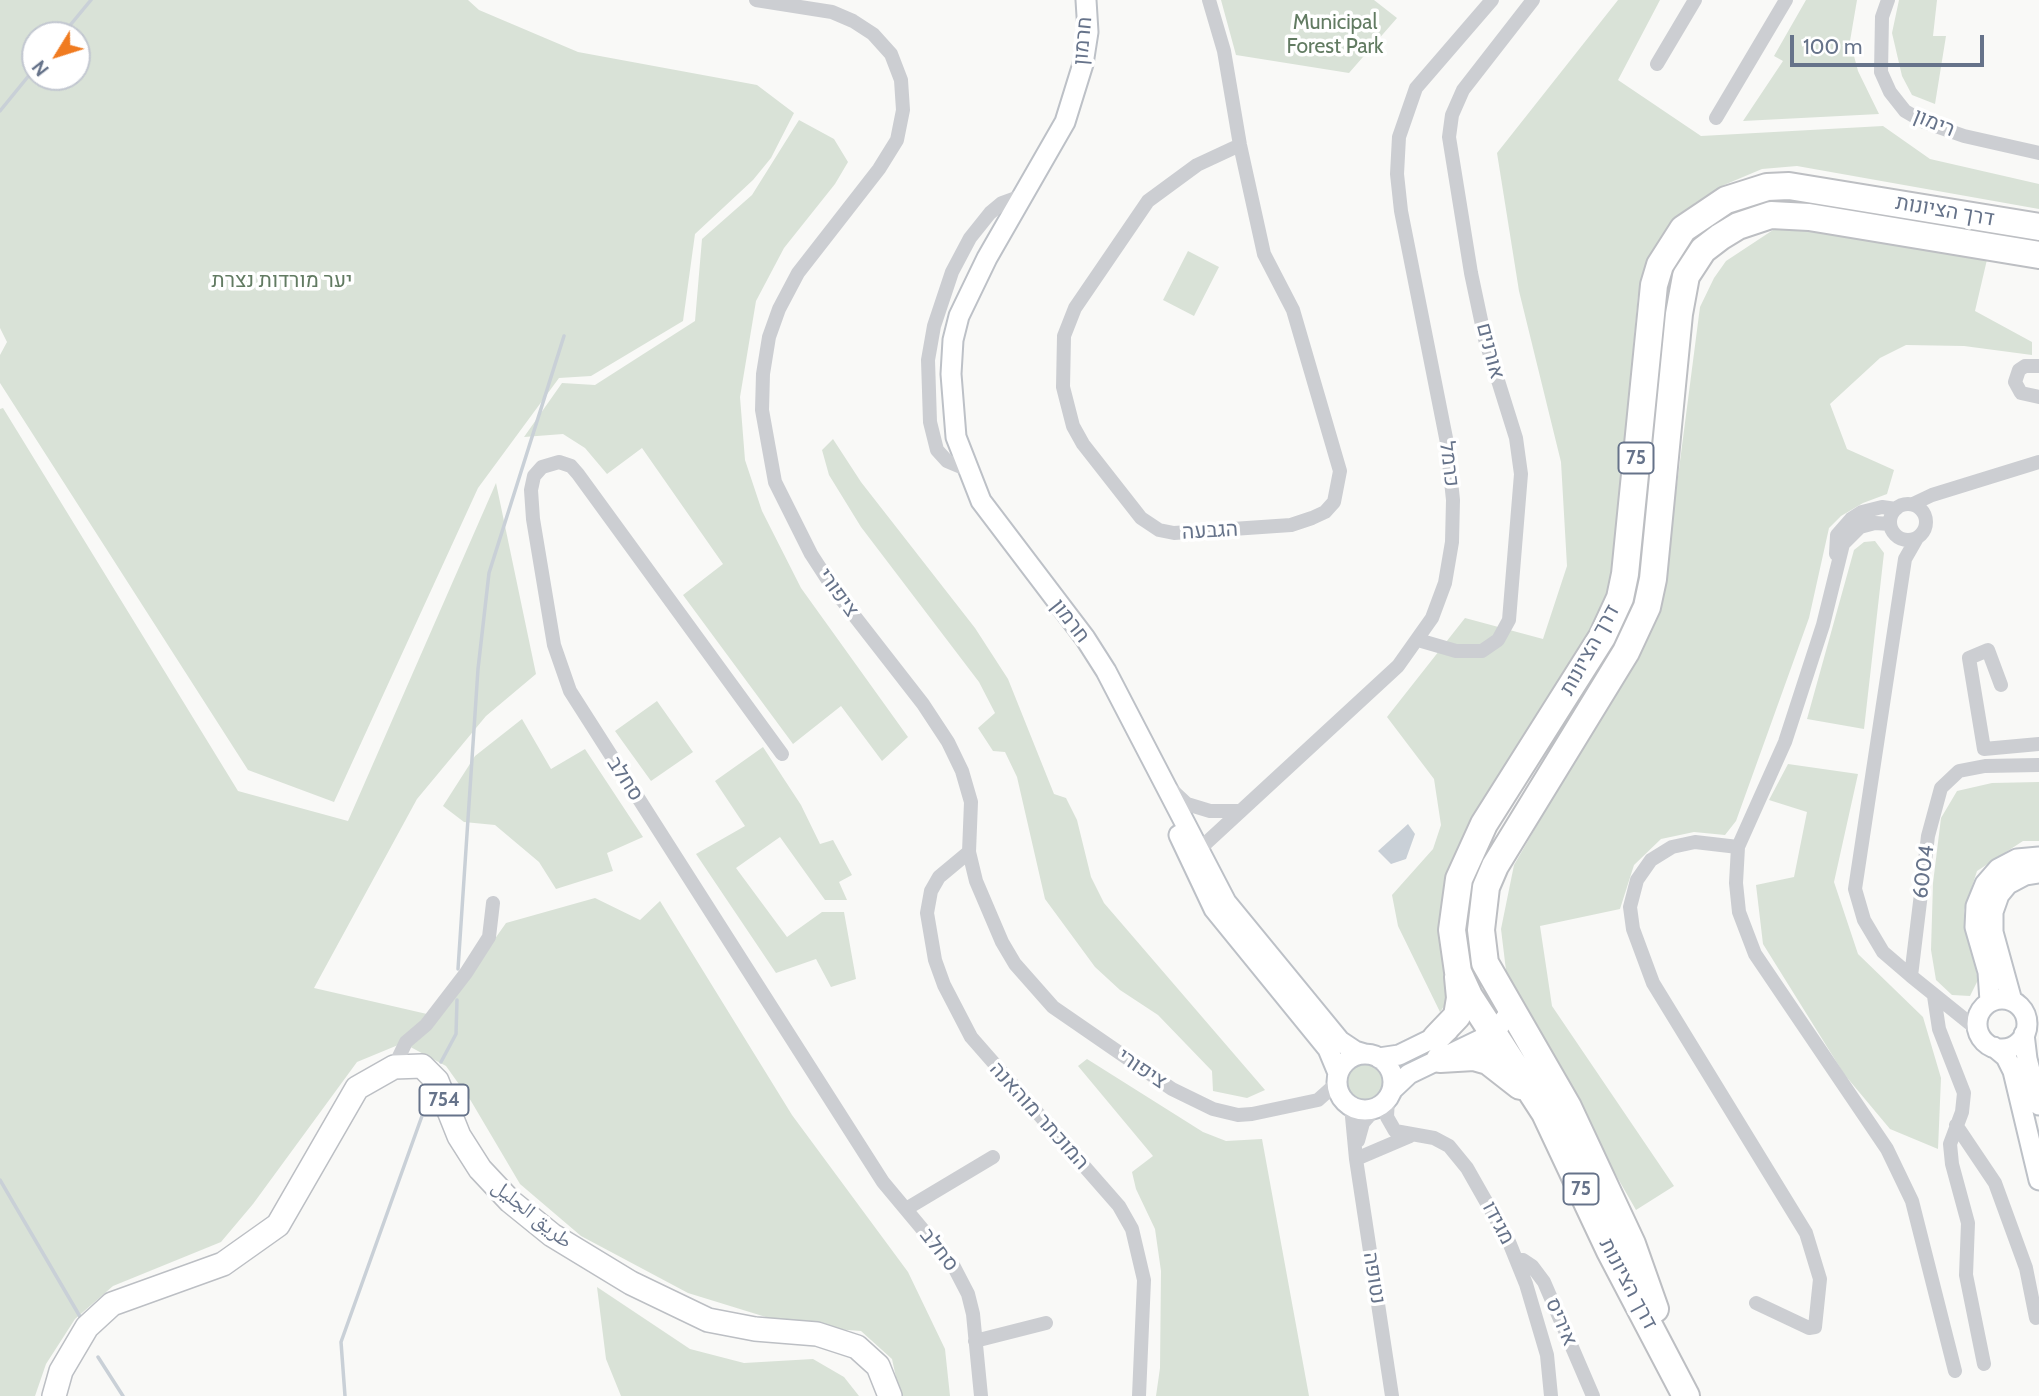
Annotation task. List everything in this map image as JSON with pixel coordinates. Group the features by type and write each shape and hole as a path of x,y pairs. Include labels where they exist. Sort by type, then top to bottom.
{"highway":[{"name":"דרך הציונות","path":"1686,1396 1610,1251 1539,1103 1458,972 1452,930 1454,904 1469,854 1484,824 1602,637 1620,598 1625,574 1653,298 1660,265 1670,244 1683,229 1726,200 1767,187 1813,189 2039,227"},
{"name":"דרך הציונות","path":"1673,1368 1627,1232 1568,1107 1485,963 1481,919 1486,887 1509,838 1626,652 1647,607 1653,579 1679,314 1686,275 1703,250 1738,226 1771,215 1788,215 2039,255"},
{"path":"1458,972 1460,998 1457,1016 1438,1048 1488,1061 1539,1103"}],"main road":[{"name":"طريق الجليل","path":"394,1067 422,1066 437,1082 459,1136 480,1169 510,1201 552,1235 631,1283 708,1320 755,1329 817,1334 857,1347 878,1366 890,1396"},
{"name":"754","path":"54,1396 61,1371 87,1327 111,1304 223,1265 278,1224 358,1088 394,1067"}],"street":[{"name":"ציפורי","path":"756,0 832,12 853,21 873,34 891,54 901,80 903,110 897,140 879,169 798,273 779,309 769,337 763,374 762,410 775,482 811,554 835,591 923,704 953,751 971,802 969,852 979,890 1002,942 1015,964 1053,1007 1172,1089 1213,1109 1238,1115 1318,1100 1343,1091"},
{"name":"חרמון","path":"1086,0 1088,32 1074,96 1065,122 970,292 953,340 951,403 956,437 966,469 995,522 1101,663 1130,713 1226,927 1328,1049 1343,1091"},
{"name":"הגבעה","path":"1209,0 1224,51 1240,145 1265,254 1293,310 1337,455 1339,488 1334,502 1325,512 1291,525 1174,533 1159,530 1141,518 1083,444 1073,426 1063,387 1064,336 1075,308 1148,201 1197,166 1240,145"},
{"name":"כרמל","path":"1193,855 1398,666 1432,618 1445,583 1452,542 1453,500 1447,443 1401,211 1397,173 1399,137 1416,88 1492,0"},
{"name":"אורנים","path":"1418,640 1456,651 1482,651 1498,640 1509,620 1521,474 1516,438 1485,339 1471,273 1449,137 1452,116 1463,90 1533,0"},
{"path":"1657,64 1695,0"},
{"path":"1716,118 1787,0"},
{"name":"רימון","path":"1888,0 1882,17 1881,72 1890,92 1905,111 1924,122 1964,136 2039,153"},
{"path":"2039,366 2025,366 2016,375 2015,382 2026,397 2039,397"},
{"name":"סחלב","path":"782,754 578,474 571,466 559,462 542,467 534,476 531,490 533,519 554,645 570,691 883,1182 961,1280 972,1314 981,1396"},
{"path":"1836,563 1837,535 1850,519 1872,509 1896,509 1913,504 1932,495 2039,462"},
{"path":"1957,488 1935,505 1927,519 1925,530 1910,548 1902,579 1856,889 1864,920 1884,952 1978,1030"},
{"path":"1913,504 1921,509 1927,519"},
{"path":"1896,509 1893,530 1902,579"},
{"path":"1917,538 1906,540 1893,530 1875,523 1860,527 1843,544 1836,563 1823,625 1784,742 1738,847 1736,883 1740,912 1755,954 1887,1149 1912,1201 1955,1371"},
{"path":"1985,766 1969,658 1988,650 2001,685"},
{"path":"1984,749 2020,743 2039,744"},
{"name":"6004","path":"1911,975 1928,836 1941,788 1959,771 1985,766 2039,765"},
{"path":"1162,780 1187,804 1210,811 1241,811"},
{"path":"1738,847 1695,842 1672,847 1651,860 1637,880 1630,907 1633,929 1653,983 1805,1233 1820,1279 1815,1327 1809,1328 1756,1303"},
{"name":"המוכתר מוהאנה","path":"969,852 939,877 931,891 927,913 935,960 948,995 971,1037 1119,1206 1132,1228 1144,1280 1139,1396"},
{"name":"חרמון","path":"1193,855 1237,919 1340,1041 1355,1051 1372,1056"},
{"path":"2039,857 2017,859 1998,869 1985,884 1976,906 1975,927 1988,972 1990,1001 1979,1013 1978,1030 1981,1037 2006,1057 2012,1071 2039,1180"},
{"path":"2039,873 2025,875 2008,884 1998,895 1993,912 1993,932 2012,1001 2024,1012 2027,1059 2039,1105"},
{"path":"394,1067 406,1042 426,1025 466,973 489,937 494,903"},
{"path":"1934,996 1939,1029 1964,1093 1962,1112 1950,1144 1952,1164 1968,1223 1966,1275 1984,1364"},
{"path":"1990,1001 2012,1001"},
{"path":"1438,1048 1385,1098 1359,1109 1343,1091 1348,1059 1399,1055 1438,1048 1511,1011"},
{"path":"1994,1047 2010,1047 2024,1034"},
{"path":"1372,1056 1391,1072 1385,1098 1387,1117 1395,1131 1410,1136"},
{"name":"נטופה","path":"1343,1091 1392,1396"},
{"name":"נטופה","path":"1356,1159 1363,1123 1385,1098"},
{"path":"1956,1125 1995,1183 2026,1268 2036,1318"},
{"path":"1356,1159 1410,1136"},
{"name":"מגידו","path":"1410,1136 1434,1138 1449,1146 1467,1168 1517,1261 1548,1355 1550,1396"},
{"path":"906,1209 993,1157"},
{"name":"איריס","path":"1517,1261 1523,1260 1532,1266 1544,1282 1594,1396"},
{"path":"975,1341 1046,1323"}],"green space":[{"name":"יער מורדות נצרת","path":"0,0 468,0 479,10 578,52 757,85 794,113 771,158 753,180 695,234 683,321 591,376 559,378 478,488 334,802 248,770 0,383 0,355 7,342 0,328"},
{"name":"Municipal Forest Park","path":"1221,0 1374,0 1397,18 1349,73 1236,55"},
{"path":"1618,0 1660,0 1618,80 1701,136 1883,126 1930,159 2039,184 2039,209 1797,166 1762,169 1724,185 1695,203 1660,240 1648,261 1638,296 1610,595 1593,636 1463,837 1451,869 1452,995 1440,1012 1398,926 1392,895 1433,849 1441,825 1434,779 1387,717 1465,618 1543,639 1567,566 1561,462 1519,291 1497,153"},
{"path":"1806,0 1857,0 1850,41 1858,71 1879,114 1743,121 1783,61 1774,56"},
{"path":"1899,0 1937,0 1933,36 1946,36 1935,104 1912,95 1902,76 1892,33"},
{"path":"799,120 834,139 848,162 835,184 784,248 756,301 740,397 745,460 762,511 801,588 908,737 882,761 841,706 793,744 683,595 723,564 642,448 607,474 585,448 563,434 524,437 562,383 595,385 695,321 702,239 752,195"},
{"path":"1797,229 1989,251 1975,311 2032,342 2032,355 1964,346 1906,345 1880,358 1830,404 1847,449 1894,470 1887,494 1863,503 1841,516 1829,528 1809,618 1736,821 1725,835 1694,832 1661,839 1634,865 1620,909 1540,926 1552,1006 1674,1186 1636,1210 1508,987 1501,929 1514,865 1637,652 1665,577 1700,307 1726,261 1773,230"},
{"path":"1188,251 1219,267 1194,316 1163,300"},
{"path":"3,408 238,791 348,821 496,483 536,674 486,716 417,799 314,988 440,1017 506,923 595,898 640,920 660,901 792,1115 908,1272 945,1349 950,1396 900,1396 892,1359 861,1331 795,1326 688,1293 581,1236 520,1184 471,1101 446,1066 403,1043 357,1062 253,1204 221,1242 113,1286 75,1319 46,1364 35,1396 0,1396 0,409"},
{"path":"833,439 861,482 975,628 1008,679 1054,794 1066,798 1077,820 1091,877 1104,903 1265,1090 1247,1098 1213,1091 1212,1071 1158,1015 1120,990 1095,967 1045,899 1017,777 1005,752 993,751 978,728 995,713 979,682 861,527 829,475 822,450"},
{"path":"1875,541 1884,553 1864,729 1807,719 1854,550 1864,542"},
{"path":"657,701 693,752 651,781 615,731"},
{"path":"522,719 551,769 585,749 643,837 607,853 613,871 556,889 539,862 495,825 464,822 443,806 475,756"},
{"path":"763,747 801,805 820,844 833,840 852,875 839,882 847,900 825,900 780,837 736,868 787,937 822,912 844,912 856,979 831,987 816,959 776,973 696,854 745,826 715,781"},
{"path":"1788,764 1858,774 1834,882 1858,954 1923,1017 1941,1078 1938,1149 1890,1129 1844,1074 1763,944 1756,885 1794,877 1807,812 1769,800"},
{"path":"2039,782 2039,841 2023,841 1977,871 1964,911 1978,980 1970,996 1952,995 1936,980 1931,950 1933,883 1941,818 1957,791 1992,783"},
{"path":"1087,1059 1203,1132 1226,1141 1262,1139 1309,1396 1156,1396 1160,1368 1161,1271 1155,1229 1136,1189 1132,1172 1153,1156 1078,1066"},
{"path":"1365,1064 1378,1069 1383,1082 1378,1095 1365,1100 1352,1095 1347,1082 1352,1069"},
{"path":"597,1287 690,1349 744,1363 813,1359 844,1377 859,1396 621,1396 606,1359"}],"shaded area":[{"path":"1408,824 1415,834 1406,859 1391,864 1378,851"}],"waterway":[{"path":"74,21 91,0"},
{"path":"0,111 21,85"},
{"path":"458,969 478,669 489,573 564,336"},
{"path":"441,1062 456,1034 457,1000"},
{"path":"345,1396 341,1342 427,1102"},
{"path":"0,1180 82,1320"},
{"path":"98,1357 123,1396"}]}
